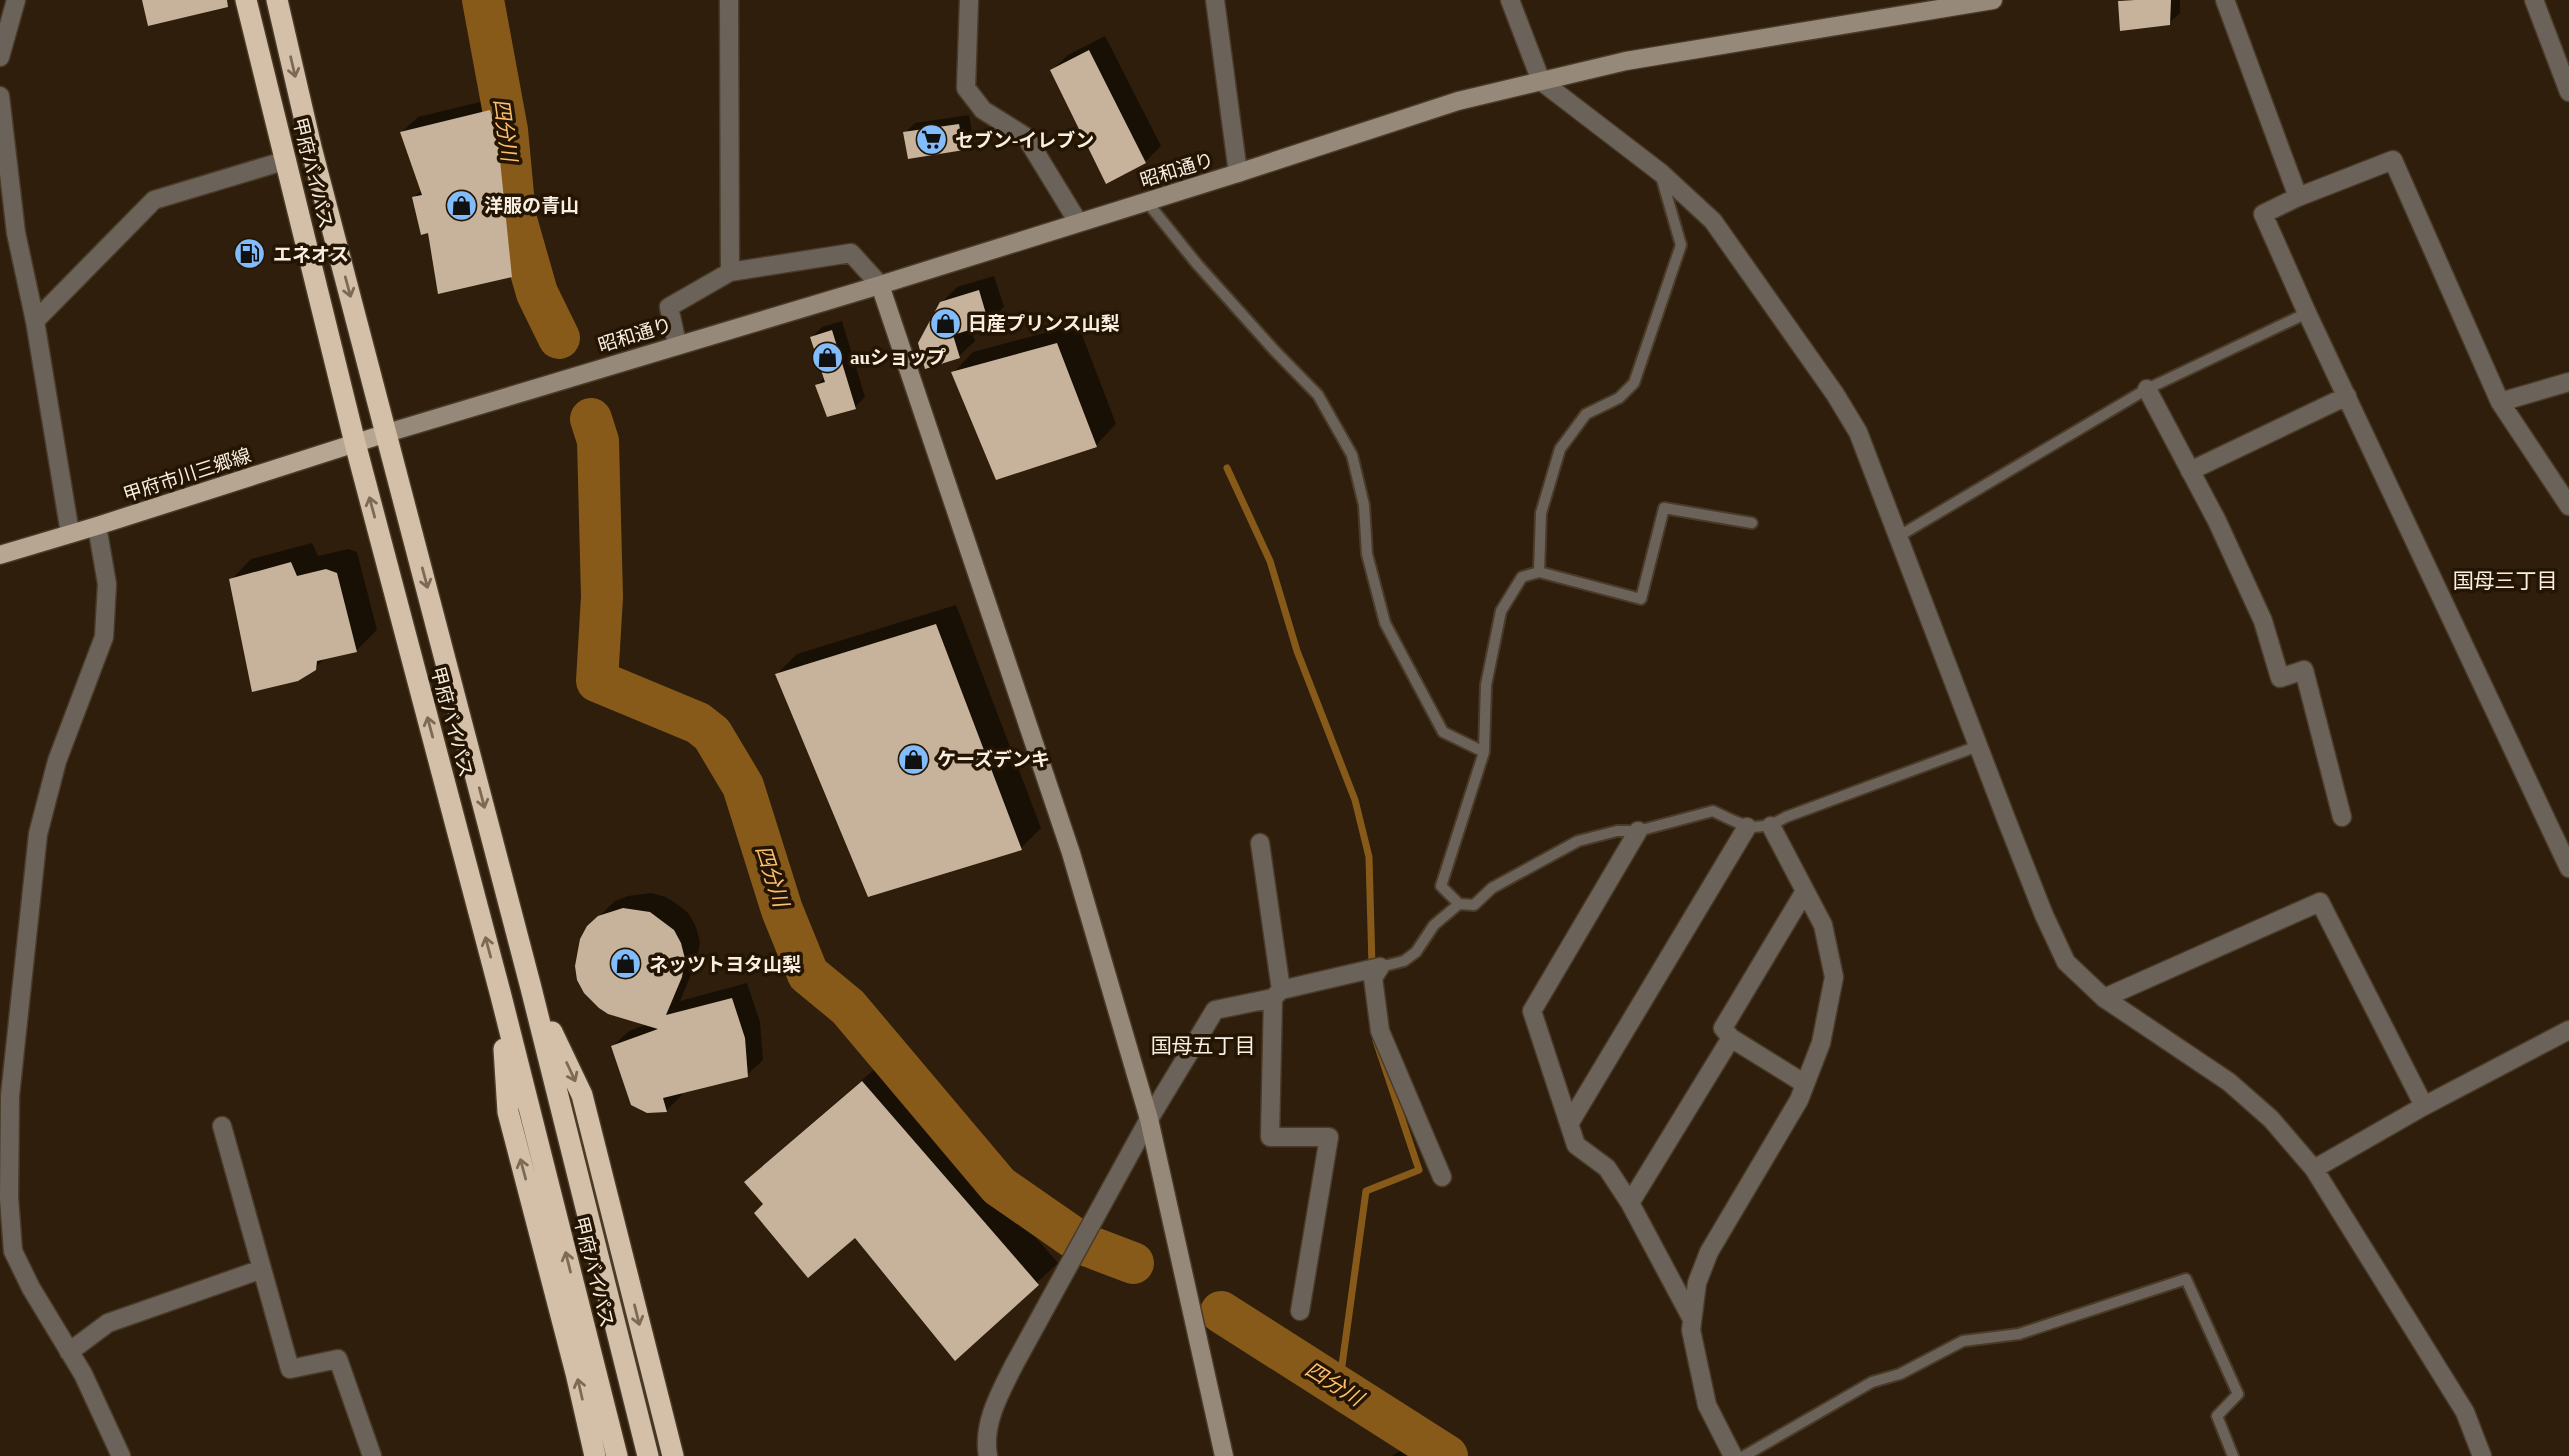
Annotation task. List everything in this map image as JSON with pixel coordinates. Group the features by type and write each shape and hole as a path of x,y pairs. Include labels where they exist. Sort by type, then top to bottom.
{"highway":[{"name":"甲府バイパス","path":"246,0 355,443 501,996 617,1456"},
{"name":"甲府バイパス","path":"277,0 312,151 531,989 648,1456"},
{"path":"531,989 582,1096 673,1456"},
{"path":"501,996 508,1112 595,1456"}],"main road":[{"name":"甲府市川三郷線","path":"0,555 387,433"}],"street":[{"path":"0,57 16,0"},
{"path":"729,0 730,272"},
{"path":"969,0 966,88 983,110 1026,137 1078,222"},
{"path":"1215,0 1238,173"},
{"path":"1510,0 1541,81 1661,173 1713,220 1835,394 1858,432 2044,915 2066,962 2104,998 2229,1082 2271,1119 2314,1168 2465,1412 2482,1456"},
{"name":"昭和通り","path":"387,433 880,285 1458,101 1626,61 1993,0"},
{"path":"2225,0 2298,197"},
{"path":"2534,0 2569,92"},
{"path":"0,96 16,233 35,321 70,533"},
{"path":"35,321 154,200 287,160"},
{"path":"2569,506 2500,402 2393,160 2298,197 2263,214 2307,313 2569,868"},
{"path":"677,344 669,307 730,272 850,253 880,285 1071,853 1149,1119 1224,1456"},
{"path":"2500,402 2569,382"},
{"path":"2147,388 2217,521 2263,621 2280,678 2304,670 2343,817"},
{"path":"2190,471 2347,396"},
{"path":"97,526 107,584 104,637 57,761 38,834 10,1096 9,1198 13,1251 83,1374 121,1456"},
{"path":"1733,1456 1707,1405 1690,1330 1697,1283 1709,1252 1799,1100 1821,1043 1834,977 1824,925 1771,826"},
{"path":"1569,1124 1747,827"},
{"path":"1638,831 1532,1011 1576,1145 1607,1168 1630,1203 1692,1319"},
{"path":"1259,843 1277,994 1270,1137 1329,1137 1300,1311"},
{"path":"1805,891 1723,1028 1731,1038 1805,1084"},
{"path":"2104,998 2320,902 2424,1106"},
{"path":"988,1456 986,1444 995,1404 1149,1119 1215,1010 1380,967"},
{"path":"1380,967 1373,978 1380,1031 1442,1177"},
{"path":"2314,1168 2424,1106 2569,1030"},
{"path":"1630,1203 1731,1038"},
{"path":"222,1126 289,1369 338,1359 372,1456"},
{"path":"69,1352 108,1323 262,1269"}],"lane":[{"path":"1539,572 1541,513 1560,450 1586,414 1619,398 1634,383 1681,245 1661,173"},
{"path":"1147,202 1197,264 1318,395 1352,455 1364,505 1367,554 1385,623 1443,732 1484,752"},
{"path":"1899,536 2147,388 2307,313"},
{"path":"1752,523 1664,508 1641,599 1539,572 1522,577 1501,611 1486,685 1484,752 1441,886 1459,904 1474,905 1492,888 1578,841 1617,831 1638,831 1713,811 1747,827 1771,826 1786,817 1978,746"},
{"path":"1380,967 1404,961 1416,952 1434,925 1459,904"},
{"path":"1744,1456 1872,1382 1900,1374 1963,1341 2019,1334 2186,1279 2238,1394 2217,1416 2233,1456"}],"building":[{"path":"142,0 227,0 228,7 148,26"},
{"path":"2171,0 2170,25 2120,31 2118,1"},
{"path":"1089,50 1146,163 1106,184 1050,70"},
{"path":"490,110 497,131 512,277 438,294 428,233 421,235 412,197 422,195 400,132"},
{"path":"959,124 964,150 908,159 903,132"},
{"path":"979,290 989,324 953,335 960,358 925,369 918,343 940,302"},
{"path":"832,330 856,409 827,417 815,385 825,382 810,337"},
{"path":"1057,343 1097,447 996,480 951,372"},
{"path":"291,562 297,576 326,569 337,573 357,652 317,661 316,670 298,681 252,692 229,579"},
{"path":"936,624 1022,850 868,897 775,674"},
{"path":"623,908 650,912 674,930 681,943 685,959 682,977 666,1015 732,998 745,1038 748,1077 663,1098 667,1112 647,1113 631,1105 611,1046 658,1029 608,1014 599,1008 584,993 577,980 575,966 580,939 587,926 598,916"},
{"path":"862,1081 1039,1285 955,1361 855,1238 808,1278 754,1213 763,1204 744,1182"}],"waterway":[{"name":"四分川","path":"483,0 507,130 515,216 537,293 559,338"},
{"name":"四分川","path":"591,419 598,441 602,597 597,681 698,723 712,734 743,786 782,910 808,974 848,1007 999,1186 1071,1236 1133,1263"},
{"path":"1227,468 1270,561 1297,651 1355,800 1369,857 1372,966"},
{"path":"1339,1387 1366,1191 1419,1170 1376,1041"},
{"name":"四分川","path":"1221,1312 1447,1456"}],"place":[{"name":"セブン-イレブン","path":"932,140"},
{"name":"洋服の青山","path":"461,205"},
{"name":"エネオス","path":"250,254"},
{"name":"日産プリンス山梨","path":"945,323"},
{"name":"auショップ","path":"827,357"},
{"name":"ケーズデンキ","path":"914,759"},
{"name":"ネッツトヨタ山梨","path":"626,964"}],"district":[{"name":"国母三丁目","path":"2505,581"},
{"name":"国母五丁目","path":"1203,1046"}]}
